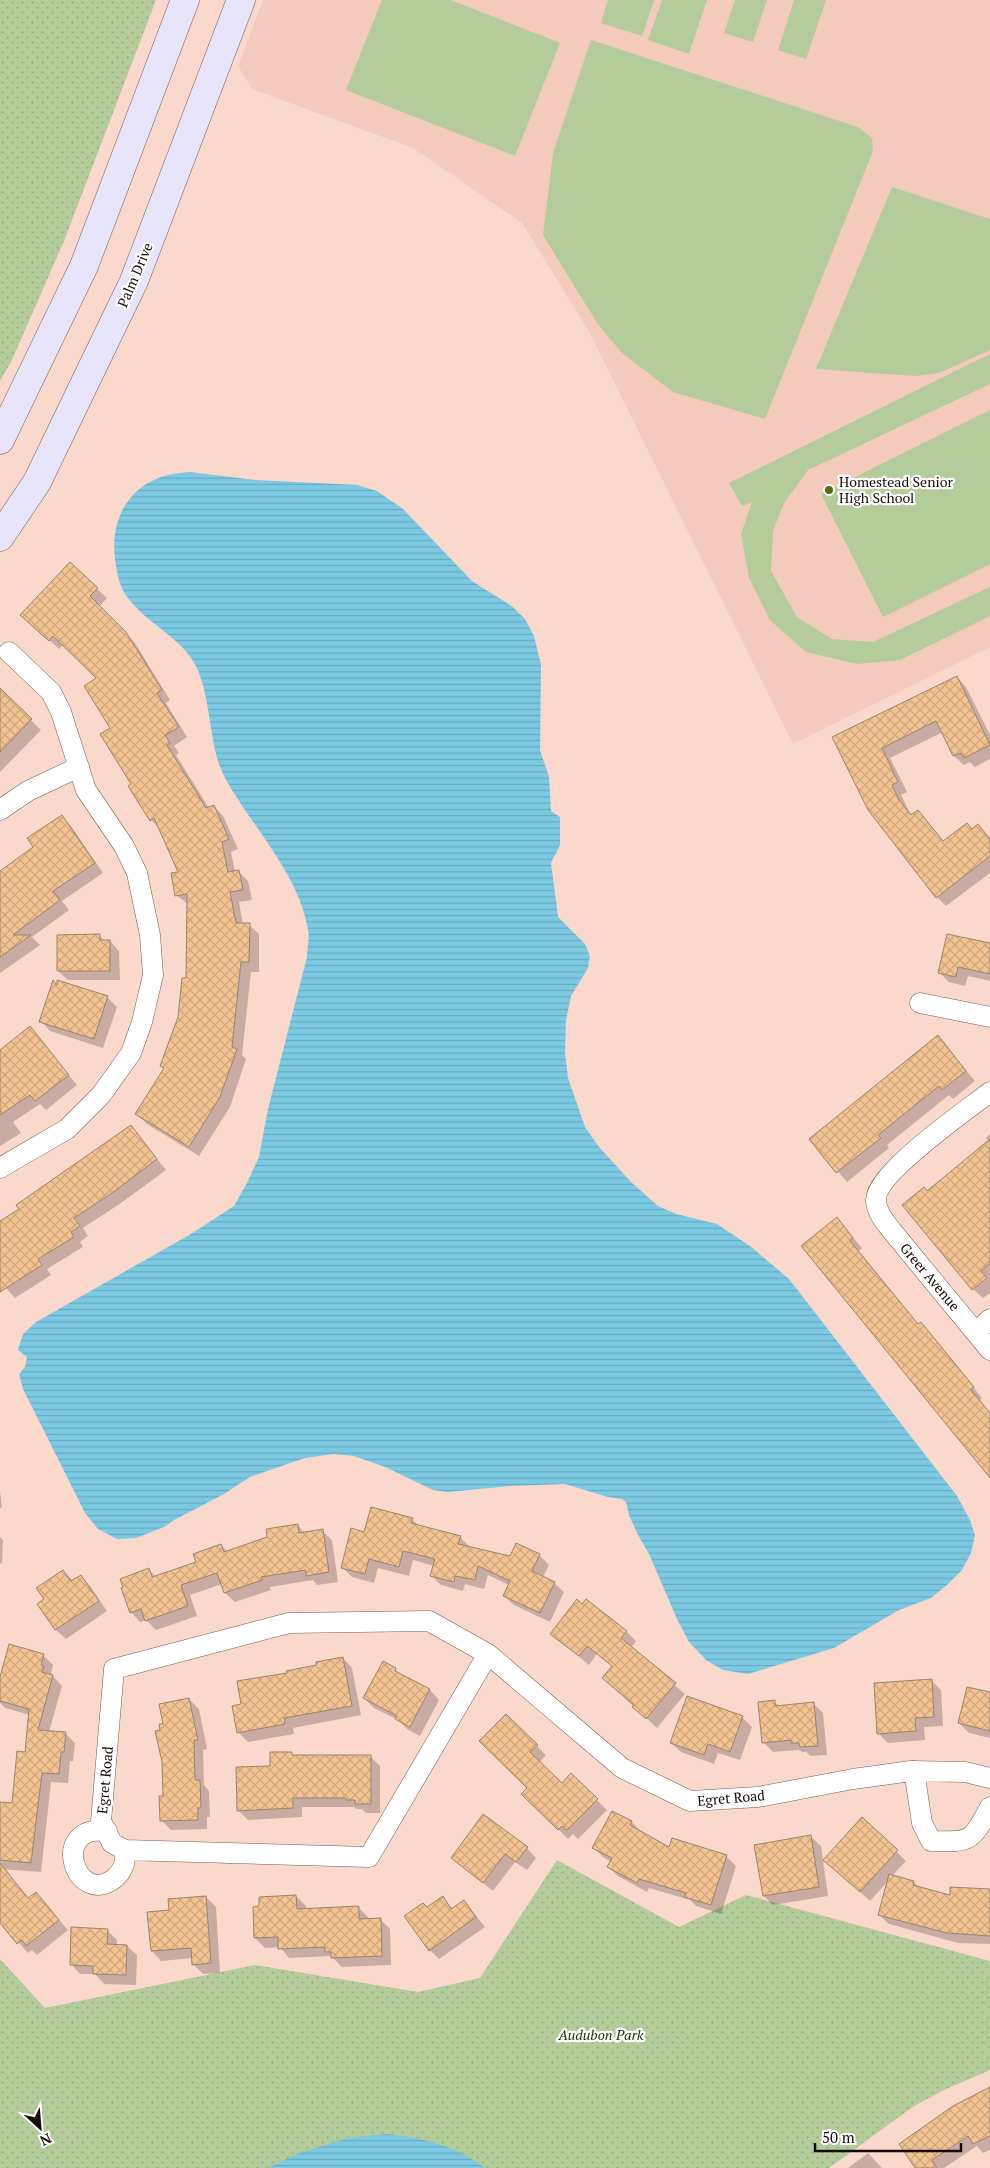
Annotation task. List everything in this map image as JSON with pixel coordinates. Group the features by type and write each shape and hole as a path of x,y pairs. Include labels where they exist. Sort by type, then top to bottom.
{"main road":[{"path":"0,440 84,266 185,0"},
{"name":"Palm Drive","path":"0,537 37,482 134,281 241,0"}],"street":[{"path":"0,1168 66,1129 101,1095 131,1053 142,1022 152,975 150,935 137,873 124,846 86,790 61,712 50,692 9,652"},
{"path":"0,810 28,791 79,767"},
{"path":"920,1003 990,1018"},
{"name":"Greer Avenue","path":"990,1092 895,1167 878,1190 876,1201 880,1214 892,1231 983,1325 990,1350"},
{"name":"Egret Road","path":"125,1850 112,1843 101,1821 114,1669 289,1623 429,1621 488,1654 622,1768 690,1801 758,1796 854,1779 914,1772 966,1772 990,1778"},
{"path":"107,1831 90,1832 82,1836 76,1843 73,1851 72,1860 79,1876 95,1884 104,1884 112,1880 124,1867 125,1850 369,1857 488,1654"},
{"path":"914,1772 922,1823 931,1841 963,1841 978,1830 990,1807"}],"shaded area":[{"name":"Homestead Senior High School","path":"263,0 990,0 990,647 793,744 590,333 522,223 413,148 252,89 238,66"}],"green space":[{"path":"0,0 156,0 64,241 11,362 0,381"},
{"path":"382,0 451,0 560,43 515,156 346,90"},
{"path":"608,0 654,0 642,36 601,23"},
{"path":"662,0 707,0 689,54 648,40"},
{"path":"735,0 767,0 753,42 724,33"},
{"path":"794,0 826,0 806,59 778,50"},
{"path":"591,40 858,127 872,138 873,151 765,419 673,392 622,353 597,323 543,235 553,153"},
{"path":"892,187 990,219 990,350 939,373 915,376 816,369"},
{"path":"990,354 990,384 808,470 784,503 773,531 771,571 797,617 832,639 873,642 990,587 990,616 900,660 857,664 806,652 770,620 749,578 741,534 752,502 742,506 729,483"},
{"path":"990,410 990,564 883,617 821,494"},
{"name":"Audubon Park","path":"557,1860 679,1927 746,1895 990,1961 990,2070 946,2089 914,2106 829,2168 0,2168 0,1959 45,2008 255,1965 418,1992 480,1978"}],"water":[{"path":"190,472 255,480 357,485 377,491 403,509 472,581 513,607 525,619 534,636 541,665 540,750 549,777 551,811 560,817 560,845 551,863 558,917 585,944 590,956 588,968 571,996 566,1020 565,1053 568,1078 585,1127 599,1147 631,1182 658,1206 676,1214 717,1224 750,1246 789,1279 957,1496 970,1520 975,1535 971,1553 962,1570 931,1598 899,1610 834,1648 748,1674 723,1670 706,1660 689,1642 629,1515 626,1502 622,1499 608,1497 565,1484 511,1486 448,1492 433,1490 385,1467 354,1456 334,1454 305,1458 250,1477 224,1494 164,1527 136,1538 117,1539 98,1529 85,1513 23,1389 19,1374 25,1367 27,1357 18,1350 23,1334 36,1322 191,1234 234,1206 259,1157 268,1109 307,957 309,940 304,914 292,882 231,788 219,764 205,691 197,668 183,648 136,607 120,585 114,545 119,518 125,506 142,487 154,480 171,474"},
{"path":"386,2134 426,2140 450,2148 485,2168 268,2168 297,2154 348,2138"}],"building":[{"path":"70,562 98,588 90,596 126,632 162,690 157,693 179,727 165,735 170,743 167,745 206,808 214,805 229,839 222,842 228,872 239,870 243,890 230,892 236,923 250,923 249,962 241,962 232,1047 237,1049 220,1097 189,1147 135,1114 164,1068 160,1066 178,1017 182,978 186,978 187,894 175,896 171,873 178,872 154,818 150,821 128,786 131,784 100,734 110,728 84,686 96,678 53,636 49,641 20,615"},
{"path":"957,676 990,745 964,758 961,753 953,756 936,721 882,748 898,782 892,785 899,800 911,815 918,810 943,841 967,823 972,829 978,824 990,839 990,856 936,898 868,810 832,737"},
{"path":"0,688 32,719 0,752"},
{"path":"62,815 95,863 53,891 60,900 13,935 31,935 0,957 0,871 33,847 27,838"},
{"path":"100,934 100,940 110,940 110,971 57,971 57,935"},
{"path":"947,934 990,943 990,974 958,967 956,977 938,973"},
{"path":"53,980 57,985 57,980 108,996 94,1039 39,1022"},
{"path":"30,1026 69,1075 35,1101 30,1095 0,1115 0,1050"},
{"path":"938,1035 966,1071 942,1090 939,1086 878,1135 881,1138 836,1173 809,1139"},
{"path":"131,1125 157,1159 112,1193 74,1218 80,1226 71,1232 74,1237 38,1259 42,1265 0,1292 0,1221 19,1209 16,1205"},
{"path":"990,1139 990,1263 981,1271 987,1278 972,1290 902,1205 924,1187 927,1191"},
{"path":"837,1217 853,1238 850,1241 918,1324 921,1322 974,1387 971,1390 990,1413 990,1478 801,1246"},
{"path":"371,1507 413,1518 411,1523 461,1536 458,1544 510,1556 516,1543 540,1554 532,1571 555,1582 540,1613 503,1596 510,1581 478,1566 475,1580 455,1576 454,1582 430,1576 435,1559 403,1551 399,1567 369,1559 365,1574 341,1568 351,1528 364,1532"},
{"path":"298,1524 299,1533 323,1529 329,1572 306,1576 306,1570 261,1577 262,1580 224,1593 217,1573 181,1585 188,1606 145,1621 141,1609 130,1613 121,1588 123,1587 120,1579 149,1568 152,1577 196,1562 193,1554 221,1544 224,1552 267,1537 266,1529"},
{"path":"63,1570 71,1581 81,1575 99,1601 55,1630 37,1604 44,1599 36,1588"},
{"path":"577,1599 582,1604 586,1599 627,1631 621,1638 676,1683 646,1719 632,1707 634,1705 602,1678 612,1666 587,1646 579,1656 550,1634"},
{"path":"9,1644 44,1654 41,1665 44,1666 42,1672 53,1675 38,1730 66,1732 64,1752 61,1752 59,1774 42,1773 31,1863 0,1860 0,1802 12,1803 17,1751 25,1752 29,1709 0,1701 0,1677"},
{"path":"343,1657 352,1706 284,1718 285,1724 237,1733 232,1706 241,1704 237,1681 287,1673 286,1671 316,1665 316,1662"},
{"path":"383,1661 396,1668 395,1671 430,1689 410,1727 395,1719 397,1716 363,1698"},
{"path":"932,1679 934,1717 915,1718 916,1731 877,1734 874,1683"},
{"path":"967,1687 990,1692 990,1731 958,1723"},
{"path":"687,1696 743,1716 730,1752 708,1744 704,1755 670,1743"},
{"path":"189,1698 198,1740 194,1740 195,1780 200,1780 201,1808 198,1808 198,1820 160,1821 159,1796 163,1796 162,1762 155,1731 160,1730 159,1724 163,1724 159,1704"},
{"path":"775,1700 775,1706 814,1702 818,1746 800,1747 799,1743 791,1743 791,1740 762,1743 758,1702"},
{"path":"506,1714 538,1745 530,1752 562,1783 571,1773 598,1799 567,1830 562,1826 558,1830 521,1794 527,1788 479,1741"},
{"path":"270,1752 292,1752 292,1755 371,1755 371,1804 355,1804 355,1800 346,1800 346,1798 293,1798 293,1808 237,1811 236,1767 270,1766"},
{"path":"612,1811 632,1821 630,1825 669,1847 672,1838 727,1855 711,1905 684,1897 686,1893 639,1879 637,1883 607,1867 612,1858 592,1848"},
{"path":"483,1814 528,1847 516,1862 505,1854 483,1883 451,1858"},
{"path":"862,1817 898,1850 860,1892 823,1860"},
{"path":"811,1835 819,1887 763,1896 754,1845"},
{"path":"0,1863 28,1898 36,1892 59,1920 26,1946 22,1940 17,1944 0,1923"},
{"path":"889,1874 914,1881 913,1885 950,1895 950,1887 990,1889 990,1936 947,1933 878,1915"},
{"path":"296,1895 297,1909 359,1906 359,1919 381,1918 382,1956 331,1958 331,1952 325,1952 325,1947 278,1949 278,1937 254,1938 253,1907 259,1906 259,1897"},
{"path":"206,1896 211,1963 192,1965 191,1948 151,1951 147,1912 169,1910 168,1899"},
{"path":"443,1896 451,1909 464,1900 476,1917 429,1951 404,1916 423,1903 427,1907"},
{"path":"71,1927 108,1929 107,1944 127,1945 126,1975 93,1974 93,1966 70,1965"},
{"path":"990,2087 990,2136 973,2144 968,2136 932,2160 937,2168 915,2168 899,2144 953,2106"}],"place":[{"name":"Homestead Senior High School","path":"829,490"}]}
